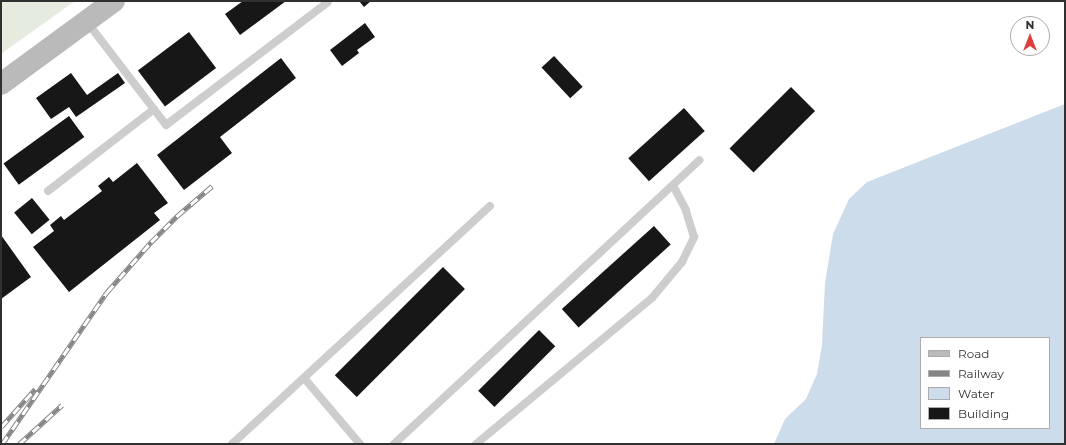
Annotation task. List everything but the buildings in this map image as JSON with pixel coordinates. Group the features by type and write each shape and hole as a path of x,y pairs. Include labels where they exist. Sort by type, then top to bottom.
{"main road":[{"path":"1,84 114,1"}],"lane":[{"path":"86,21 166,125 328,2"},
{"path":"48,191 154,109"},
{"path":"394,444 700,160"},
{"path":"476,444 652,298 682,262 694,237 686,210 673,186"},
{"path":"232,444 490,206"},
{"path":"304,378 360,444"}],"shaded area":[{"path":"1,1 75,1 1,54"}],"water":[{"path":"1065,104 1065,444 774,444 785,419 806,399 817,374 822,345 825,283 833,234 849,199 867,182"}],"railway":[{"path":"2,444 107,292 151,242 177,216 212,186"},
{"path":"1,427 35,389"},
{"path":"19,444 62,405"}]}
